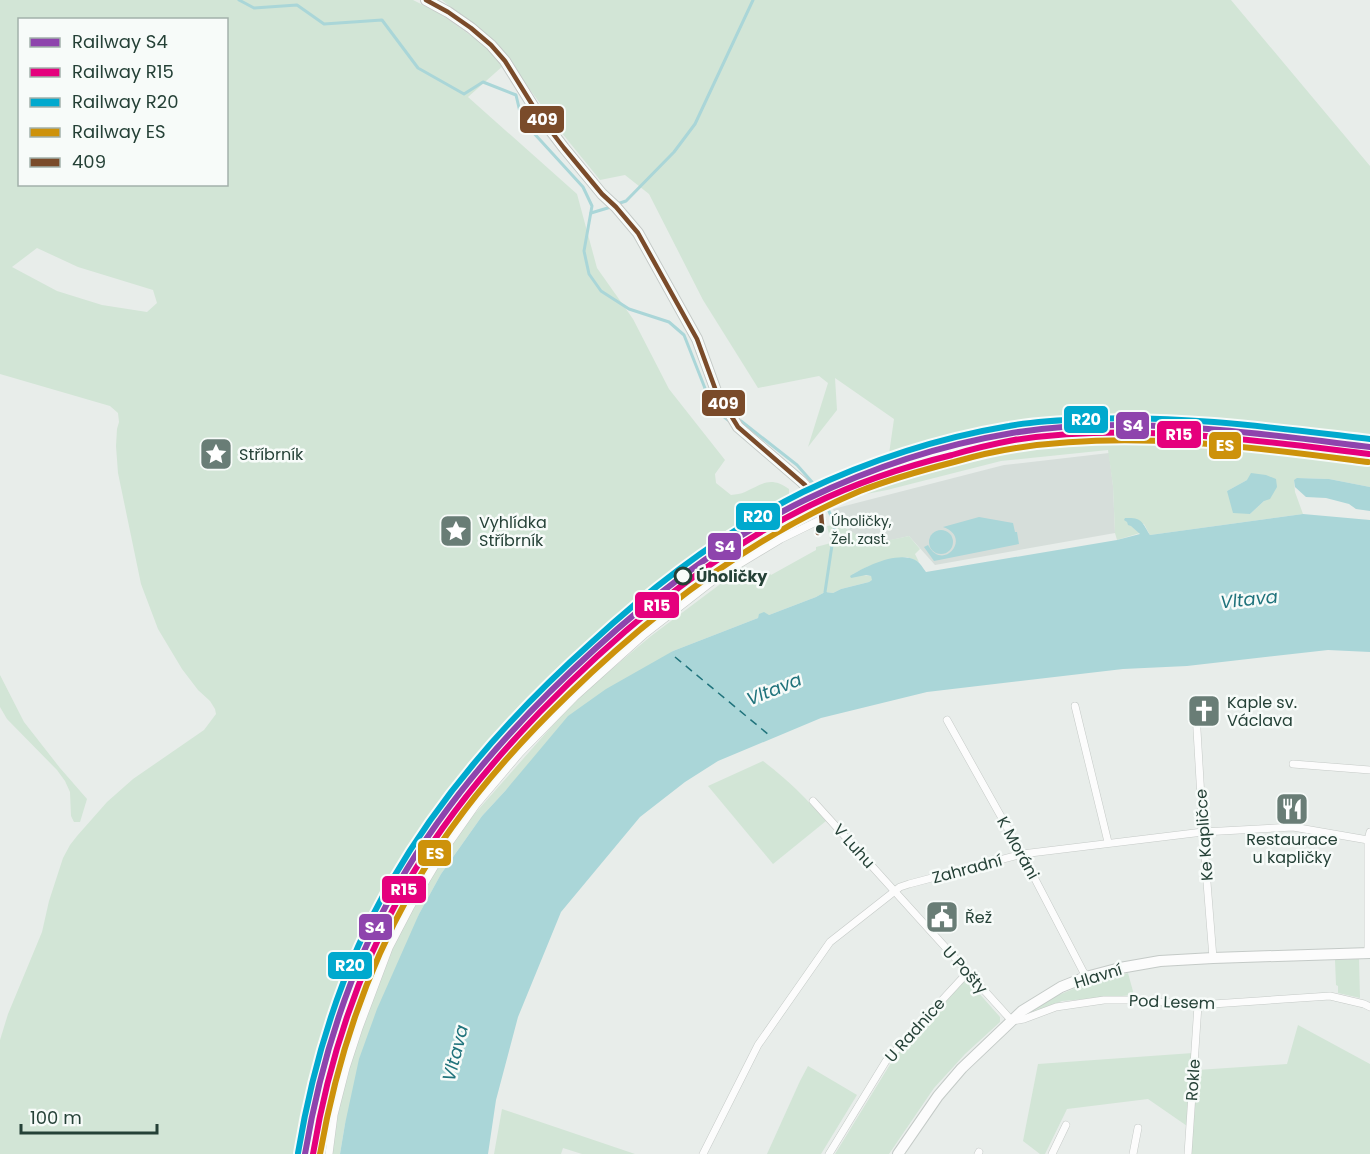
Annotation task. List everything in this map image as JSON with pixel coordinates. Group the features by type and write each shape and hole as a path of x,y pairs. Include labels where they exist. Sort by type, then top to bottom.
{"street":[{"path":"329,1154 334,1115 346,1068 389,948 445,849 476,805 520,753 575,696 645,634 718,577 781,539 822,519 810,491 802,482 735,423 716,391 697,339 638,233 602,194 545,124 512,71 497,52 466,24 426,0"},
{"path":"1075,706 1108,843"},
{"name":"Ke Kapličce","path":"1196,713 1213,958"},
{"name":"K Moráni","path":"947,720 1022,854 1086,977"},
{"path":"1293,764 1370,770"},
{"name":"V Luhu","path":"813,801 895,892"},
{"name":"Zahradní","path":"703,1154 758,1044 830,942 900,887 1022,854 1203,832 1293,827 1368,840"},
{"path":"1369,953 1368,840 1370,832"},
{"name":"U Pošty","path":"895,892 1012,1021"},
{"name":"Hlavní","path":"898,1154 938,1096 962,1068 1022,1011 1061,987 1086,977 1120,968 1160,961 1369,953"},
{"name":"U Radnice","path":"829,1154 886,1061 968,972"},
{"name":"Pod Lesem","path":"1012,1021 1056,1007 1104,1000 1198,1005 1330,996 1370,1007"},
{"name":"Rokle","path":"1188,1154 1198,1005"},
{"path":"1052,1154 1066,1125"},
{"path":"1132,1154 1138,1128"}],"shaded area":[{"path":"1101,418 1158,418 1271,427 1370,439 1370,461 1269,449 1157,440 1102,440 1013,448 924,468 847,496 811,511 725,562 633,633 552,708 500,765 459,817 423,871 392,926 367,980 344,1043 329,1101 319,1154 298,1154 308,1095 334,1004 373,916 404,859 441,804 484,751 537,693 596,637 654,587 713,544 789,499 838,475 917,447 1010,426"},
{"path":"1109,453 1115,533 935,565 909,536 882,542 860,537 839,524 833,509 1004,465"}],"green space":[{"path":"0,0 413,0 439,13 480,42 504,65 468,97 577,194 597,268 633,319 669,389 725,460 715,474 716,483 731,495 743,493 771,482 789,489 789,499 711,545 657,586 588,645 503,730 441,805 389,885 348,971 317,1061 298,1154 0,1154 0,1040 8,1014 42,932 63,858 77,836 107,802 133,779 204,730 216,714 210,701 182,669 158,629 141,584 118,473 116,446 118,413 110,406 0,374","holes":["37,248 78,267 153,290 157,303 147,312 102,305 57,291 12,267"]},
{"path":"442,0 1231,0 1370,166 1370,439 1203,421 1136,418 1074,419 991,430 910,450 884,459 889,454 894,419 835,378 837,410 808,447 828,383 819,376 758,388 703,300 649,194 625,175 600,180 561,132 498,46"},
{"path":"1102,440 1157,440 1269,449 1370,461 1370,487 1329,479 1300,478 1294,480 1295,492 1303,514 1150,535 1144,524 1127,522 1140,533 1117,540 1108,450 1001,461 887,490 847,496 951,461 993,451","holes":["1247,480 1264,501 1250,514 1227,491"]},
{"path":"811,511 814,518 764,538"},
{"path":"839,524 872,540 909,536 920,549 915,554 919,562 907,557 869,566 853,574 871,576 873,580 869,582 833,593 825,592 769,615 760,614 758,618 673,651 506,790 482,816 441,874 419,914 345,1124 340,1154 331,1154 348,1068 379,979 411,908 462,828 576,699 651,636 743,567 753,580 768,571 771,575 816,550 816,547 831,543 827,526"},
{"path":"0,675 24,722 87,799 80,822 74,822 71,816 70,792 65,781 7,719 0,707"},
{"path":"763,761 812,805 826,821 773,864 708,786"},
{"path":"1359,959 1360,998 1338,993 1335,960"},
{"path":"1128,973 1134,995 1062,1001 1032,1014 1026,1013 1049,999 1085,984"},
{"path":"963,982 969,982 1000,1017 1000,1022 965,1054 934,1088 889,1154 835,1154 894,1058"},
{"path":"1298,1025 1370,1064 1370,1154 1191,1154 1197,1070 1287,1064"},
{"path":"1193,1053 1190,1128 1148,1099 1067,1109 1045,1154 1040,1154 1023,1141 1038,1064"},
{"path":"808,1066 857,1095 821,1154 767,1154 800,1081"},
{"path":"502,1109 635,1154 582,1154 563,1148 561,1154 494,1154"}],"water":[{"path":"1251,473 1276,479 1277,487 1270,499 1264,501 1250,514 1233,513 1227,491 1247,480"},
{"path":"1297,478 1329,479 1370,487 1370,511 1356,509 1349,504 1326,498 1306,497 1295,487 1294,480"},
{"name":"Vltava","path":"1303,514 1370,520 1370,652 1328,650 1187,666 1123,669 927,692 821,718 718,761 685,782 640,817 561,912 518,1017 496,1100 488,1154 340,1154 359,1059 377,1009 419,914 441,874 482,816 568,716 606,689 673,651 758,618 759,614 764,612 769,615 825,592 833,593 869,582 872,580 871,576 851,578 850,576 892,558 910,558 918,562 926,572 1117,540 1140,534 1128,525 1125,518 1135,518 1141,521 1150,535"},
{"path":"979,517 1013,523 1019,544 934,561 924,547 928,545 934,553 941,555 947,554 955,544 952,532 943,527"},
{"path":"941,530 950,533 953,542 950,551 941,554 932,551 929,542 932,533"}],"waterway":[{"path":"239,0 254,8 297,5 324,24 382,20 418,68 464,94 483,82 516,95 520,112 531,130 583,187 592,206 584,251 589,274 601,291 629,309 669,322 684,335 710,401 728,420"},
{"path":"617,204 626,201 674,152 695,124 753,0"},
{"path":"591,213 611,207"},
{"path":"738,421 797,465 820,491 835,525 825,592 827,596"}],"ferry route":[{"path":"675,657 769,735"}],"rail line":[{"name":"R20","path":"298,1153 322,1047 345,978 392,880 434,815 482,754 562,669 640,600 719,541 774,507 853,470 930,444 1019,424 1079,419 1159,419 1230,423 1370,439"},
{"name":"S4","path":"305,1154 329,1049 365,948 398,884 440,819 488,758 568,674 645,605 723,547 778,514 856,477 933,451 1012,433 1101,425 1146,425 1237,431 1370,447"},
{"name":"R15","path":"313,1154 336,1052 358,987 402,892 448,820 502,754 570,682 633,624 701,571 737,547 811,505 880,476 1014,440 1058,435 1147,433 1236,439 1369,454"},
{"name":"ES","path":"320,1154 343,1053 365,989 409,895 442,841 501,765 567,696 633,635 741,554 779,531 860,491 931,468 1016,448 1104,440 1148,441 1236,446 1368,462"}],"transit line":[{"name":"409","path":"426,0 448,12 491,45 505,61 538,114 564,148 638,233 697,339 716,391 738,427 805,485 821,514 822,525 818,533"}],"place":[{"name":"Stříbrník","path":"216,454"},
{"name":"Úholičky, Žel. zast.","path":"820,529"},
{"name":"Vyhlídka Stříbrník","path":"456,531"},
{"name":"Úholičky","path":"683,576"},
{"name":"Kaple sv. Václava","path":"1204,711"},
{"name":"Restaurace u kapličky","path":"1292,809"},
{"name":"Řež","path":"942,917"}]}
